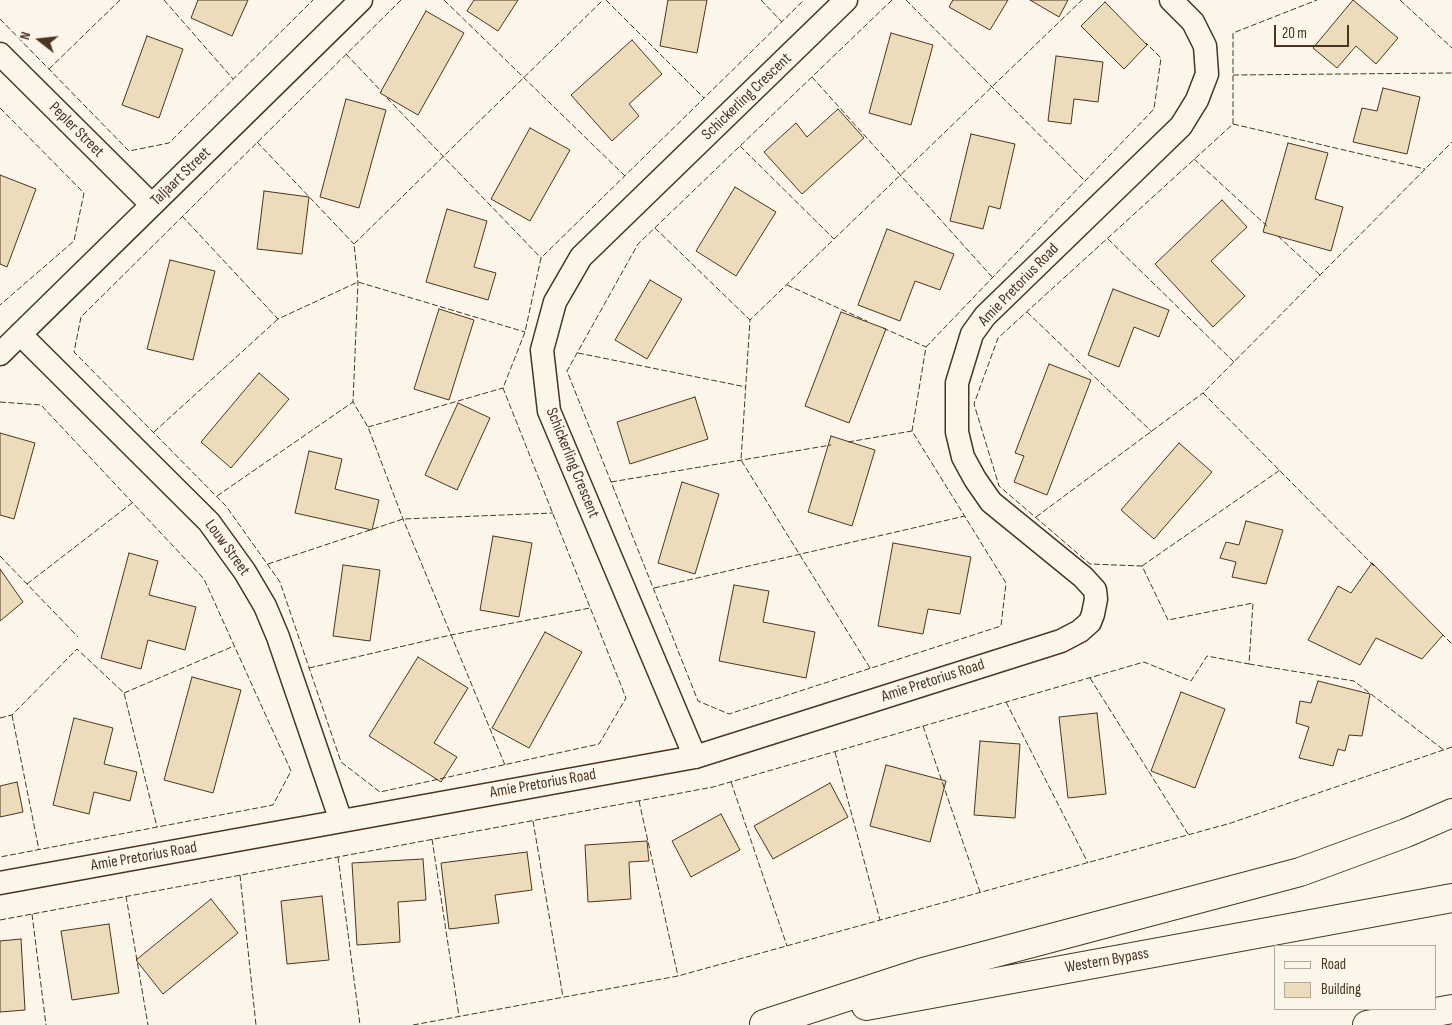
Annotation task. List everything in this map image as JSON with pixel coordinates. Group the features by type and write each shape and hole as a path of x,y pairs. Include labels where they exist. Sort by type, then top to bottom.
{"highway":[{"path":"763,1025 923,972 1300,872 1406,833 1452,813"},
{"name":"Western Bypass","path":"763,1025 1452,898"},
{"path":"1367,1025 1452,1009"}],"street":[{"name":"Taljaart Street","path":"0,354 361,0"},
{"name":"Schickerling Crescent","path":"695,757 549,411 542,350 556,302 581,257 846,0"},
{"name":"Amie Pretorius Road","path":"0,883 695,757 1061,640 1080,631 1090,622 1095,606 1095,590 1083,577 991,502 975,479 964,457 957,432 956,383 972,334 985,316 1181,126 1197,100 1207,74 1205,46 1193,22 1171,0"},
{"name":"Pepler Street","path":"0,54 152,205"},
{"name":"Louw Street","path":"20,334 209,522 245,572 264,606 278,637 341,821"}],"building":[{"path":"198,0 248,0 232,36 191,18"},
{"path":"474,0 518,0 498,31 467,11"},
{"path":"668,0 707,0 697,53 660,46"},
{"path":"953,0 1008,0 990,30 949,7"},
{"path":"1030,0 1068,0 1059,17"},
{"path":"1353,0 1398,38 1376,64 1356,46 1337,68 1313,48"},
{"path":"1105,2 1147,45 1124,69 1081,26"},
{"path":"426,11 464,33 418,115 380,93"},
{"path":"891,33 933,45 911,125 869,113"},
{"path":"147,36 183,49 159,118 122,105"},
{"path":"632,40 662,74 629,104 639,116 612,141 571,95"},
{"path":"1056,56 1103,62 1098,102 1074,99 1071,124 1048,121"},
{"path":"1383,88 1420,97 1407,154 1353,142 1362,108 1377,111"},
{"path":"346,99 386,110 359,208 320,197"},
{"path":"838,109 864,138 802,194 764,152 796,123 807,137"},
{"path":"530,128 570,150 530,221 491,199"},
{"path":"971,134 1015,144 1000,209 989,206 983,229 950,221"},
{"path":"1288,143 1328,153 1315,199 1343,207 1331,251 1263,232"},
{"path":"0,175 36,189 7,267 0,264"},
{"path":"735,187 776,212 736,276 696,251"},
{"path":"264,191 309,197 302,254 257,249"},
{"path":"1222,200 1247,227 1211,261 1245,296 1213,327 1155,264"},
{"path":"447,209 487,221 474,267 496,273 488,300 426,282"},
{"path":"887,229 954,254 940,290 915,281 900,321 858,305"},
{"path":"170,260 215,271 193,360 147,349"},
{"path":"650,280 682,299 647,359 615,340"},
{"path":"1113,289 1169,310 1159,337 1134,327 1119,367 1088,355"},
{"path":"439,309 474,320 449,400 414,389"},
{"path":"841,312 886,329 849,423 805,406"},
{"path":"1049,364 1091,380 1047,495 1014,482 1024,456 1015,453"},
{"path":"259,373 289,399 231,468 201,442"},
{"path":"695,397 708,439 630,464 617,422"},
{"path":"458,403 490,418 457,490 425,475"},
{"path":"0,433 35,443 14,519 0,515"},
{"path":"831,436 875,450 852,526 808,512"},
{"path":"1179,443 1212,472 1154,539 1121,510"},
{"path":"309,451 342,459 335,489 379,500 372,530 295,513"},
{"path":"682,482 719,494 695,574 658,563"},
{"path":"1246,521 1283,530 1266,584 1232,577 1236,562 1220,558 1226,542 1239,545"},
{"path":"493,536 532,543 519,617 480,610"},
{"path":"893,543 971,557 960,614 928,609 923,634 878,626"},
{"path":"129,553 158,561 149,595 196,607 185,650 148,640 141,669 101,658"},
{"path":"1372,563 1443,635 1422,659 1376,638 1360,665 1308,640 1338,586 1351,593"},
{"path":"343,565 380,570 370,641 333,636"},
{"path":"0,569 23,602 0,621"},
{"path":"734,585 769,591 763,622 815,632 806,678 719,661"},
{"path":"545,632 582,652 529,748 492,728"},
{"path":"418,657 468,688 434,743 457,757 441,782 369,736"},
{"path":"192,677 241,690 213,793 164,780"},
{"path":"1318,681 1370,694 1362,736 1349,735 1345,751 1338,749 1333,766 1299,758 1309,727 1296,723 1300,701 1311,703"},
{"path":"1181,692 1225,709 1195,788 1151,771"},
{"path":"1097,713 1106,794 1068,798 1059,717"},
{"path":"74,718 113,728 104,764 137,772 130,801 94,792 89,814 53,805"},
{"path":"980,741 1020,744 1015,818 974,815"},
{"path":"886,765 946,781 930,842 870,826"},
{"path":"17,782 23,812 0,817 0,786"},
{"path":"830,783 848,817 773,859 754,826"},
{"path":"721,814 740,850 691,877 672,841"},
{"path":"647,841 649,861 629,862 631,899 588,902 585,845"},
{"path":"527,852 532,890 495,895 499,923 449,929 441,863"},
{"path":"423,859 426,900 398,902 400,942 357,945 352,863"},
{"path":"322,896 329,960 287,964 281,901"},
{"path":"211,899 238,933 163,994 136,960"},
{"path":"109,924 119,993 72,1000 61,931"},
{"path":"21,939 25,1010 0,1012 0,941"}],"fence":[{"path":"49,69 120,0"},
{"path":"164,0 233,79"},
{"path":"0,19 129,151 169,143 313,0"},
{"path":"401,0 81,317 74,352 226,506 280,582 341,762 380,792 599,744 626,698 503,388 525,332 541,258 804,0"},
{"path":"444,0 625,176"},
{"path":"505,765 403,519 368,427 353,402 358,282 354,244 603,0"},
{"path":"606,0 704,98"},
{"path":"761,0 782,22"},
{"path":"892,0 638,244 567,371 698,701 729,714 1001,626 1006,583 912,431 926,347 1154,109 1161,58 1146,43"},
{"path":"906,0 1085,181"},
{"path":"870,668 741,460 750,320 1082,0"},
{"path":"0,920 713,787 1144,662 1191,681 1207,656 1249,664 1253,603 1168,620 1142,566 1090,564 999,486 974,404 998,338 1233,124 1233,33 1317,0"},
{"path":"1400,0 1452,48"},
{"path":"346,54 382,92"},
{"path":"1233,75 1452,73"},
{"path":"812,77 993,278"},
{"path":"387,98 541,258"},
{"path":"0,108 84,193 74,241 0,305"},
{"path":"1233,124 1425,169"},
{"path":"257,142 354,244"},
{"path":"1374,566 1203,393 1452,142"},
{"path":"740,146 834,239"},
{"path":"1194,159 1267,226"},
{"path":"182,216 278,319 358,282 525,332"},
{"path":"655,228 750,320"},
{"path":"1278,236 1320,275"},
{"path":"1108,239 1234,362"},
{"path":"787,285 867,321"},
{"path":"1027,312 1152,432"},
{"path":"154,432 278,319"},
{"path":"883,328 926,347"},
{"path":"578,353 746,387"},
{"path":"368,427 503,388"},
{"path":"1036,517 1203,393"},
{"path":"0,402 41,405 204,579 291,771 273,805 0,857"},
{"path":"217,496 353,402"},
{"path":"848,442 912,431"},
{"path":"611,482 831,445"},
{"path":"1142,566 1280,470"},
{"path":"27,584 132,503"},
{"path":"268,564 403,519 553,513"},
{"path":"654,588 965,516"},
{"path":"0,556 78,637"},
{"path":"309,668 451,635 590,608"},
{"path":"1441,633 1452,644"},
{"path":"124,693 234,646"},
{"path":"0,718 12,715 77,649 124,693 157,827"},
{"path":"1249,664 1354,681 1445,751"},
{"path":"1090,678 1188,834"},
{"path":"1006,702 1088,863"},
{"path":"12,715 39,850"},
{"path":"923,726 980,892"},
{"path":"413,1025 678,976 1231,823 1452,747"},
{"path":"835,752 880,920"},
{"path":"731,782 787,946"},
{"path":"639,801 678,976"},
{"path":"533,821 563,997"},
{"path":"432,839 459,1016"},
{"path":"338,857 360,1025"},
{"path":"240,875 256,1025"},
{"path":"126,896 148,1025"},
{"path":"32,914 46,1025"}]}
